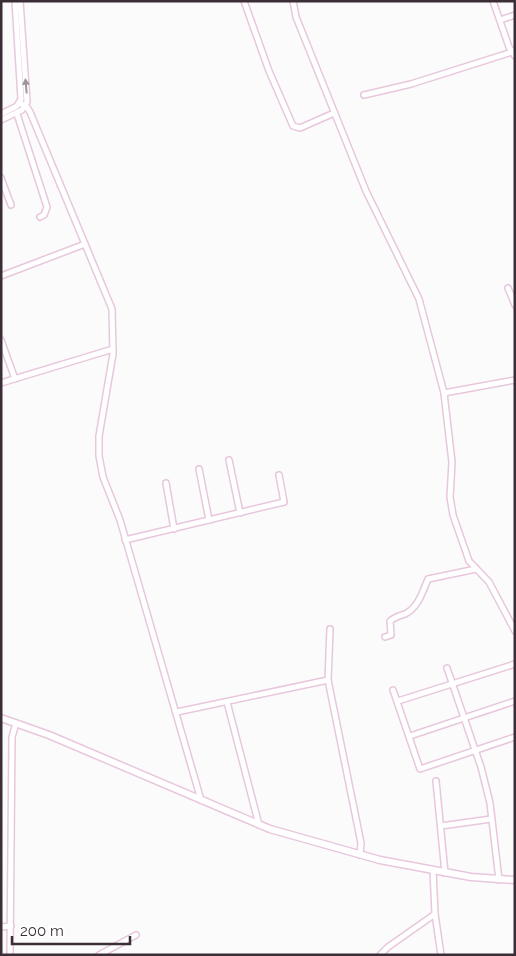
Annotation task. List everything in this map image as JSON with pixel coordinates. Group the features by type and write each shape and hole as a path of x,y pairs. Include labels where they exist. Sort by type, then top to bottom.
{"main road":[{"path":"1,718 260,825 360,855 445,873 498,880 515,880"}],"street":[{"path":"15,1 20,103"},
{"path":"20,1 26,106 112,309 113,349 99,436 99,456 103,477 125,540 202,801"},
{"path":"244,1 269,71 293,126 300,128 334,113"},
{"path":"293,1 296,17 366,191 419,299 444,393 452,462 450,497 453,515 466,554 497,594 502,609 515,631"},
{"path":"364,96 514,53 494,2 501,1"},
{"path":"500,20 515,15"},
{"path":"20,103 26,106"},
{"path":"1,114 20,103"},
{"path":"1,120 17,114 26,106"},
{"path":"17,114 46,206 44,215 40,217"},
{"path":"1,178 11,205"},
{"path":"1,276 84,244"},
{"path":"508,288 515,305"},
{"path":"1,340 15,378"},
{"path":"1,383 113,349"},
{"path":"444,393 515,380"},
{"path":"229,460 240,513"},
{"path":"199,470 209,520"},
{"path":"125,540 284,502 279,475"},
{"path":"166,483 174,529"},
{"path":"385,637 391,635 390,621 396,616 407,613 416,604 428,579 476,569"},
{"path":"330,629 328,680 360,843 360,855"},
{"path":"398,701 515,664"},
{"path":"447,668 465,718 485,785 498,880"},
{"path":"177,712 328,680"},
{"path":"394,690 420,769 515,737"},
{"path":"410,736 515,701"},
{"path":"227,702 260,825"},
{"path":"10,955 12,738 16,723"},
{"path":"436,781 445,873"},
{"path":"441,826 491,819"},
{"path":"433,870 435,914 441,955"},
{"path":"380,955 388,946 435,914"},
{"path":"1,926 10,926"},
{"path":"99,955 136,935"}]}
